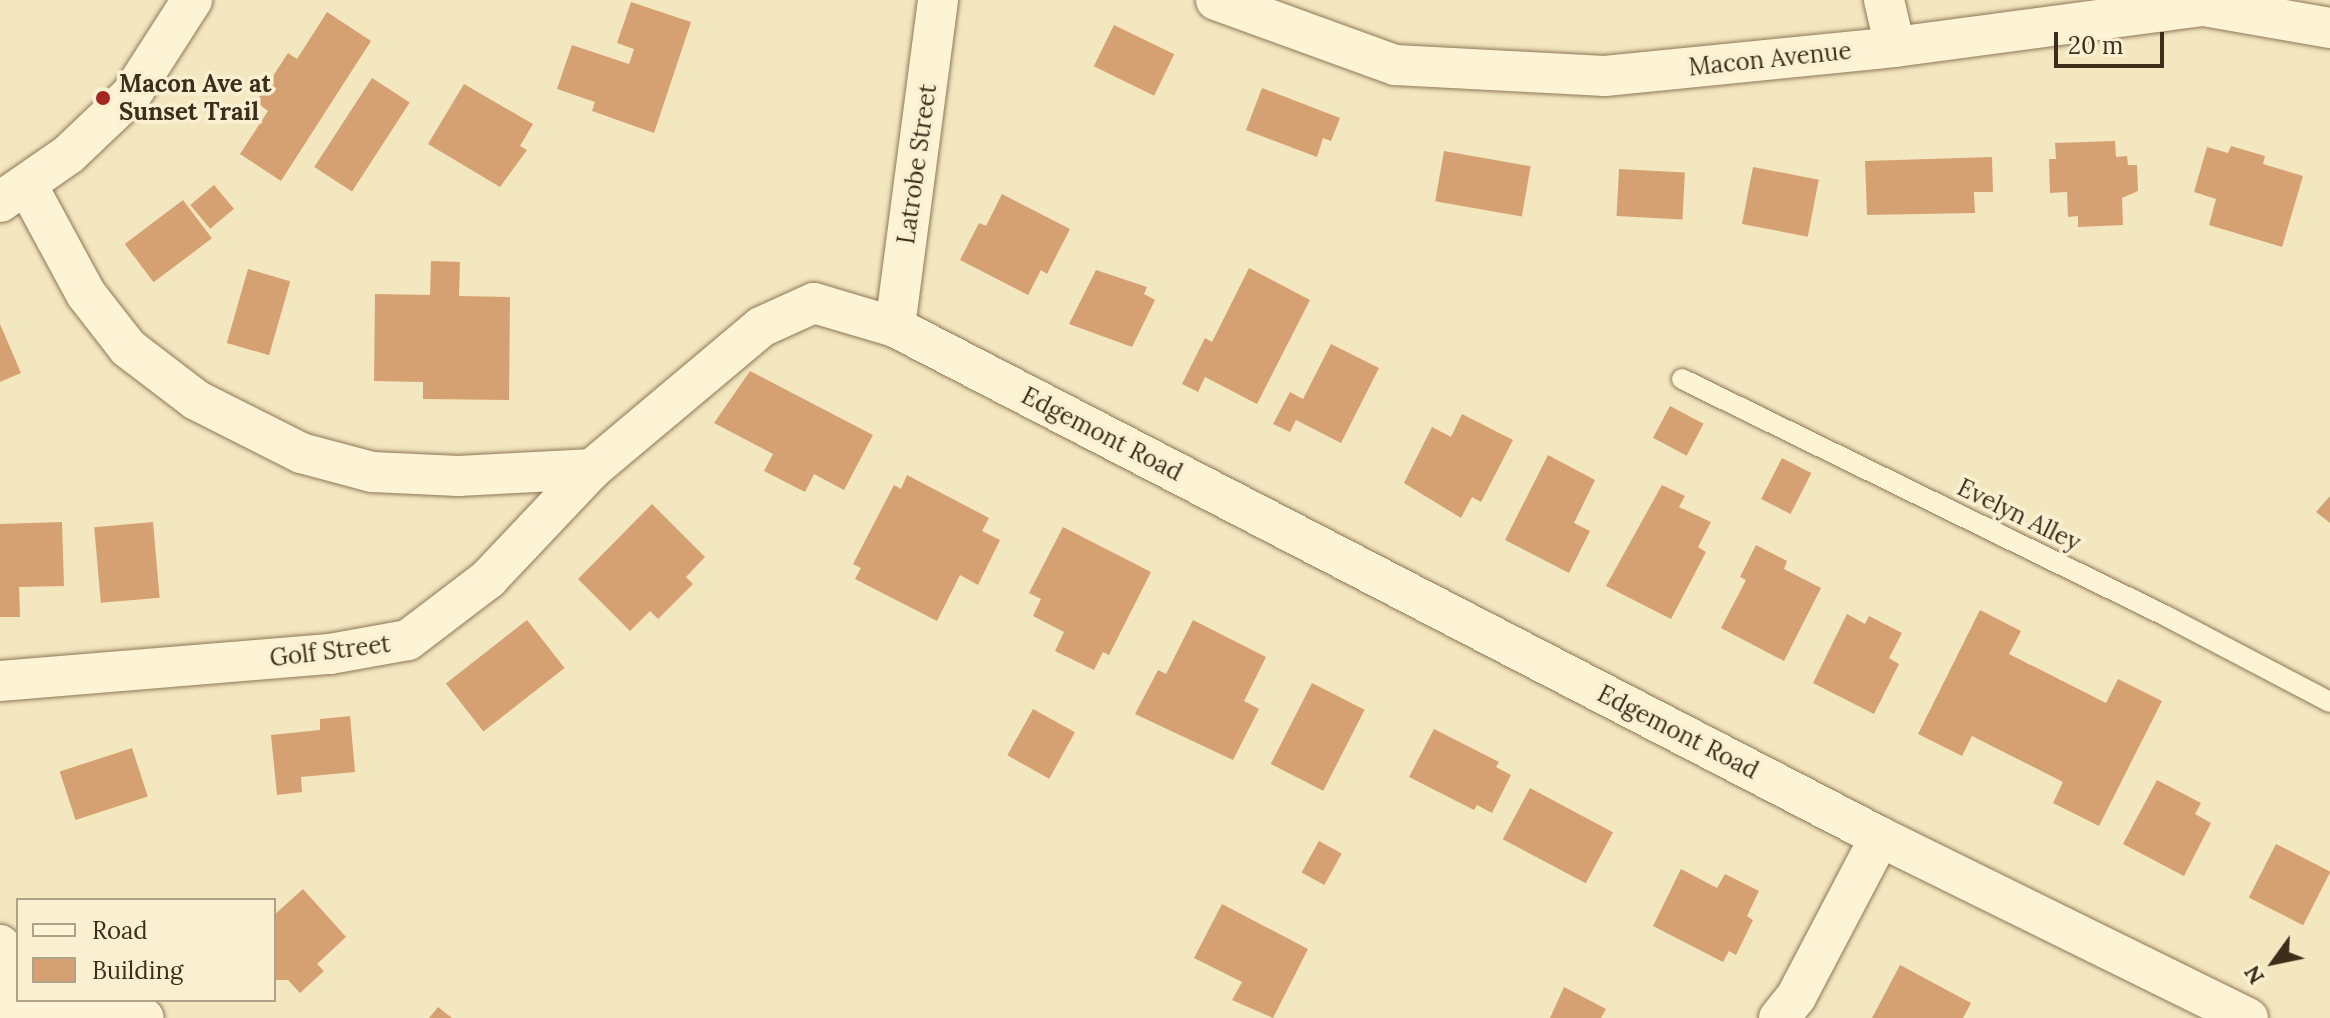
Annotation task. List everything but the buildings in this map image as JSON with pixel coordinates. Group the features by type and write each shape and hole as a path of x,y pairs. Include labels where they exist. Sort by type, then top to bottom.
{"street":[{"name":"Latrobe Street","path":"895,327 938,0"},
{"name":"Macon Avenue","path":"1216,0 1395,65 1605,76 1895,47 2205,3 2330,28"},
{"path":"1884,0 1895,47"},
{"path":"180,5 131,95 69,154 14,193 128,348 196,400 301,453 372,472 459,476 592,469"},
{"name":"Edgemont Road","path":"592,469 761,327 814,303 895,327 1880,837 2248,1018"},
{"name":"Golf Street","path":"0,681 330,654 408,640 488,579 592,469"},
{"path":"1779,1018 1796,997 1880,837"},
{"path":"0,945 16,994"},
{"path":"19,1003 144,1018"}],"lane":[{"name":"Evelyn Alley","path":"1682,379 2166,616 2330,702"}],"place":[{"name":"Macon Ave at Sunset Trail","path":"103,98"}]}
